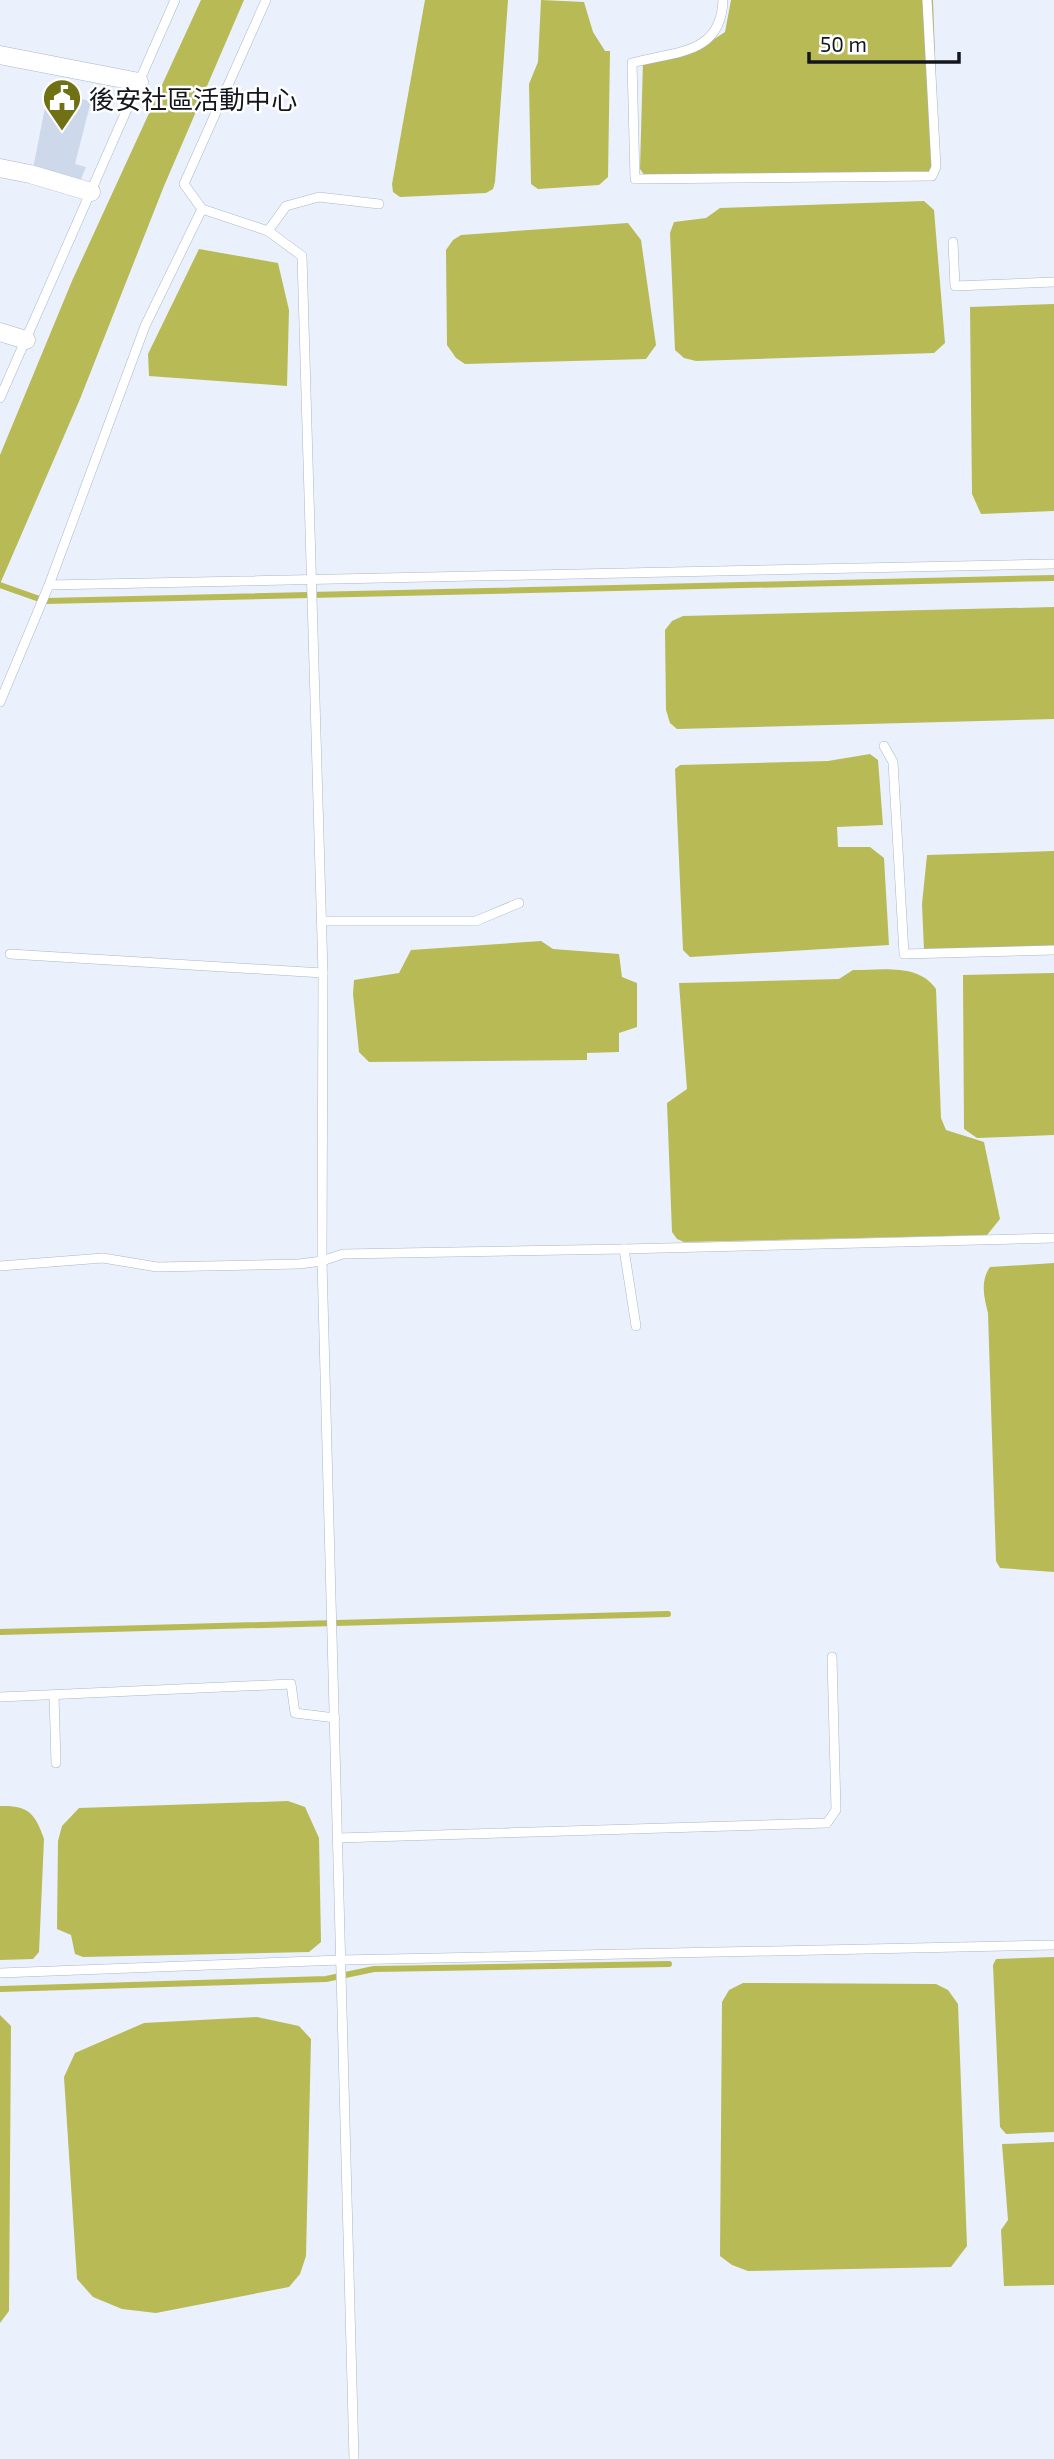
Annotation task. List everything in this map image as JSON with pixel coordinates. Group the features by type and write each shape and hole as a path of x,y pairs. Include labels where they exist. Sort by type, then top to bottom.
{"street":[{"path":"0,55 139,82"},
{"path":"0,168 92,192"},
{"path":"0,332 26,340"}],"lane":[{"path":"0,398 175,0"},
{"path":"266,0 184,184 202,209 268,231 302,256 323,973 322,1261 354,2459"},
{"path":"723,0 722,17 708,40 687,51 632,63 635,179 932,176 936,167 927,0"},
{"path":"268,231 286,206 319,197 379,204"},
{"path":"0,702 49,585 145,326 202,209"},
{"path":"953,242 955,286 1054,282"},
{"path":"49,585 1054,564"},
{"path":"884,746 893,762 904,954 1054,950"},
{"path":"321,922 476,921 519,903"},
{"path":"10,954 323,973"},
{"path":"0,1266 103,1258 158,1267 299,1264 322,1261 343,1254 1054,1238"},
{"path":"624,1249 636,1326"},
{"path":"338,1838 827,1823 836,1810 832,1657"},
{"path":"0,1697 291,1684 295,1713 335,1718"},
{"path":"54,1695 56,1763"},
{"path":"0,1973 341,1960 1054,1945"}],"shaded area":[{"path":"201,0 244,0 164,186 80,399 0,584 0,455 72,281"},
{"path":"425,0 508,0 495,182 493,189 486,193 400,197 393,192 392,184"},
{"path":"541,0 584,2 593,32 605,51 610,51 608,177 599,185 538,189 531,184 529,84 538,62"},
{"path":"731,0 933,0 939,167 935,175 645,176 640,169 643,61 696,51 725,32"},
{"path":"924,201 934,210 945,343 934,353 696,361 684,358 675,350 670,233 674,222 706,218 720,208"},
{"path":"628,223 641,240 656,345 646,359 465,364 456,358 447,345 446,250 453,240 461,235"},
{"path":"199,249 278,263 289,310 287,386 149,376 148,354"},
{"path":"1054,304 1054,511 981,514 972,494 970,307"},
{"path":"1054,607 1054,719 677,729 670,723 666,710 665,630 672,621 683,616"},
{"path":"870,754 878,760 883,825 837,827 838,847 870,847 884,858 889,945 690,957 683,950 675,769 680,765 828,761"},
{"path":"1054,851 1054,946 924,950 922,904 927,855"},
{"path":"541,941 553,949 619,954 622,977 637,983 637,1027 619,1033 619,1052 587,1053 587,1060 369,1062 359,1052 354,980 399,973 411,950"},
{"path":"887,969 910,972 920,975 936,989 941,1118 946,1130 984,1142 1000,1219 987,1235 684,1242 677,1239 672,1232 667,1103 687,1089 679,983 839,979 853,970"},
{"path":"1054,973 1054,1135 977,1138 964,1129 963,975"},
{"path":"1054,1263 1054,1572 1000,1568 996,1561 988,1313 984,1283 990,1267"},
{"path":"288,1801 305,1807 319,1838 321,1942 309,1952 83,1957 75,1954 71,1935 57,1929 58,1841 62,1826 79,1808"},
{"path":"0,1806 17,1807 29,1812 44,1839 39,1952 33,1959 0,1960"},
{"path":"1054,1957 1054,2132 1006,2134 1000,2127 993,1965 996,1959"},
{"path":"743,1983 936,1984 948,1990 958,2004 967,2246 951,2267 748,2271 732,2265 720,2256 722,2002 729,1990"},
{"path":"0,2015 11,2026 9,2311 0,2323"},
{"path":"257,2017 299,2026 311,2039 306,2256 300,2274 289,2287 156,2313 122,2309 93,2297 77,2279 64,2077 75,2053 144,2023"},
{"path":"1054,2142 1054,2285 1004,2286 1001,2230 1008,2220 1002,2144"}],"building":[{"name":"後安社區活動中心","path":"48,92 91,101 75,164 86,167 78,186 32,174"}],"waterway":[{"path":"0,585 45,601 1054,578"},
{"path":"0,1632 668,1614"},
{"path":"0,1989 326,1979 374,1969 669,1964"}],"place":[{"name":"後安社區活動中心","path":"62,132"}]}
